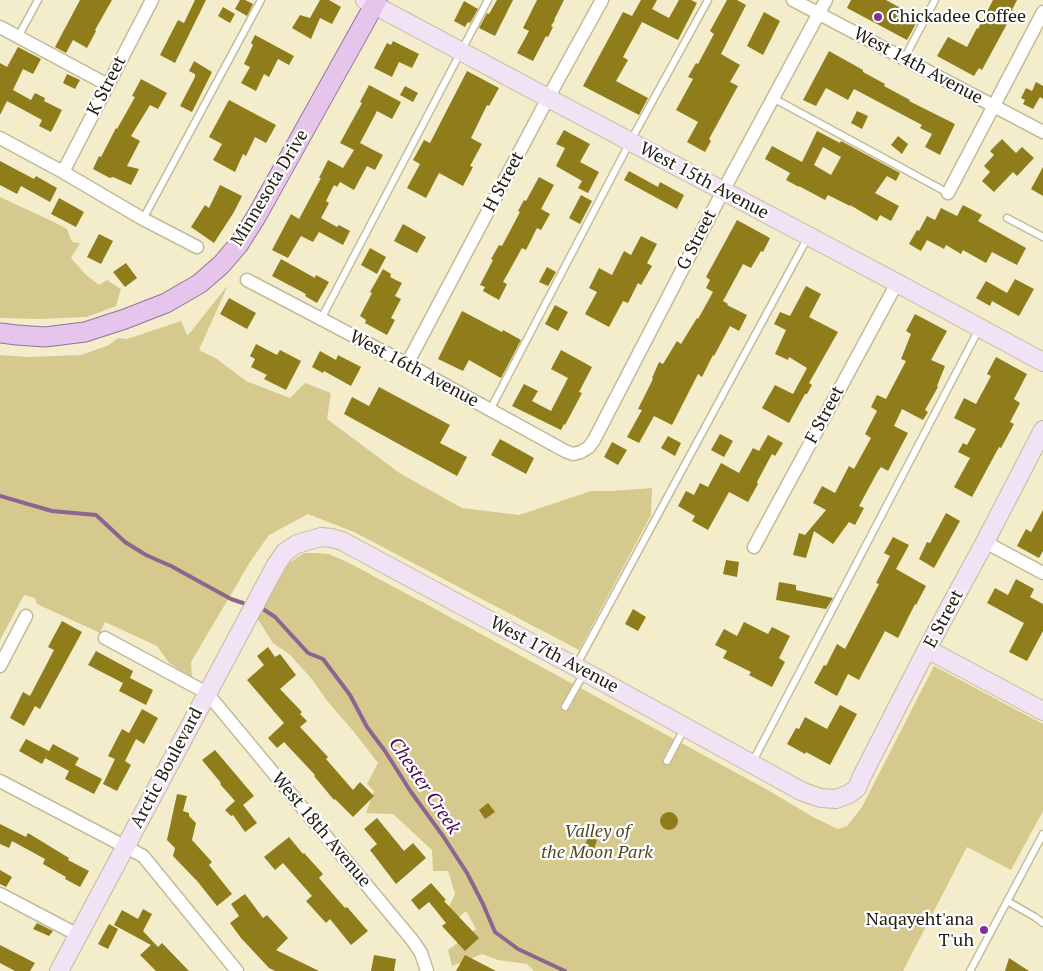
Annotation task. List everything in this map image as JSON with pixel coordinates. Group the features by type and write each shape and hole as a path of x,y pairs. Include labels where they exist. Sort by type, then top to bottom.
{"main road":[{"name":"West 15th Avenue","path":"372,2 460,52 897,282 1043,362"},
{"name":"Minnesota Drive","path":"0,333 45,337 85,332 125,320 166,303 199,284 221,265 239,244 256,217 372,2"},
{"name":"E Street","path":"836,799 849,794 857,788 927,649 1043,430"},
{"name":"West 17th Avenue","path":"276,565 285,552 297,544 321,537 342,541 803,792 821,798 836,799"},
{"name":"Arctic Boulevard","path":"59,971 276,565"},
{"path":"927,649 1043,711"}],"street":[{"name":"K Street","path":"63,172 152,0"},
{"name":"H Street","path":"407,364 602,0"},
{"name":"West 14th Avenue","path":"793,0 1043,132"},
{"name":"G Street","path":"581,452 589,447 594,440 723,191 826,0"},
{"path":"948,193 1043,12"},
{"path":"0,27 108,85"},
{"path":"0,138 143,219 197,247"},
{"name":"West 16th Avenue","path":"247,280 407,364 565,451 573,454 581,452"},
{"name":"F Street","path":"754,547 897,282"},
{"path":"985,542 1043,573"},
{"path":"0,666 26,616"},
{"path":"105,638 207,693"},
{"name":"West 18th Avenue","path":"207,693 413,941 421,953 427,971"},
{"path":"0,781 143,856 237,971"},
{"path":"0,894 78,935"}],"lane":[{"path":"18,37 38,0"},
{"path":"143,219 261,0"},
{"path":"321,319 488,0"},
{"path":"490,410 630,142 708,0"},
{"path":"904,59 932,1"},
{"path":"773,98 948,193"},
{"path":"1007,218 1043,237"},
{"path":"566,708 580,669 809,236"},
{"path":"752,764 980,328"},
{"path":"667,761 685,727"},
{"path":"970,971 1043,834"},
{"path":"1007,901 1043,923"}],"green space":[{"path":"0,197 67,229 72,242 80,243 71,258 85,274 99,285 107,280 121,289 116,306 87,317 0,318"},
{"path":"228,285 199,350 217,359 246,381 290,398 305,383 331,393 327,419 401,474 462,508 519,515 591,491 652,488 651,515 579,650 354,532 308,514 269,535 250,562 191,662 192,678 169,663 157,646 105,622 100,633 37,604 35,598 24,595 0,640 0,355 29,357 81,355 109,345 118,338 127,339 181,321 187,335"},
{"name":"Valley of the Moon Park","path":"304,553 329,554 349,563 838,829 847,826 862,807 934,666 1043,724 1043,811 1011,870 967,847 903,971 534,971 527,964 498,960 482,954 452,966 448,950 476,929 466,911 459,917 449,907 455,894 448,871 433,871 432,850 393,814 366,813 374,791 367,784 378,763 328,702 311,678 289,654 273,643 257,618 289,563"}],"building":[{"path":"80,0 112,0 87,48 73,40 66,53 55,47"},
{"path":"195,0 206,0 175,63 160,55 178,20 184,23"},
{"path":"240,0 253,4 247,16 235,9"},
{"path":"320,0 329,0 341,7 332,24 320,18 311,39 292,28 300,15 310,18"},
{"path":"497,0 513,0 495,36 479,28"},
{"path":"537,0 564,0 551,26 553,27 548,37 546,36 533,61 517,53 529,31 523,28"},
{"path":"641,0 657,0 652,9 669,18 679,0 691,0 697,3 678,40 642,22 623,57 628,60 616,81 648,98 639,115 583,86 623,12 632,16"},
{"path":"727,0 737,0 746,5 721,54 740,65 730,82 738,86 709,139 711,141 705,152 687,142 698,122 676,110 693,79 688,77 696,63 698,64 714,34 710,31"},
{"path":"851,0 886,0 919,18 907,40 847,8"},
{"path":"993,0 1017,0 1012,10 1014,11 982,70 979,68 974,76 937,56 948,37 967,47"},
{"path":"464,1 478,9 470,23 468,22 465,27 454,21"},
{"path":"223,7 235,14 230,23 218,16"},
{"path":"764,12 780,21 763,55 747,46"},
{"path":"255,35 294,56 289,65 278,59 269,77 264,74 256,91 241,83 250,67 244,64 253,45 251,43"},
{"path":"393,41 419,54 412,68 399,62 392,77 374,68 387,43 391,45"},
{"path":"18,47 41,59 33,74 23,69 13,90 31,100 35,93 45,98 44,101 62,110 51,132 39,126 42,120 7,101 0,115 0,63 7,67"},
{"path":"829,51 863,70 863,72 885,84 884,86 909,101 955,124 940,155 925,147 932,134 920,128 922,125 854,89 848,100 826,88 816,106 803,100"},
{"path":"194,61 212,72 192,112 180,106 195,77 195,74 189,71"},
{"path":"467,71 499,88 489,106 487,105 471,138 482,144 470,166 473,167 463,186 439,173 426,198 407,188 420,164 413,160 424,140 430,143"},
{"path":"67,74 80,80 75,89 63,83"},
{"path":"141,79 167,93 158,109 150,105 131,136 140,141 127,166 139,169 131,185 113,177 110,178 93,169 135,97 132,96"},
{"path":"1036,82 1043,86 1043,99 1040,97 1033,109 1023,104 1025,100 1021,98 1026,88 1032,91"},
{"path":"369,85 401,102 392,119 377,111 360,143 383,155 375,170 367,166 354,190 340,182 337,187 334,185 326,201 329,203 321,218 337,227 339,225 350,231 343,245 319,232 313,242 301,236 288,258 272,250 291,214 299,219 321,178 319,178 328,160 343,168 354,150 340,143 362,103 360,102"},
{"path":"405,86 418,93 413,102 400,95"},
{"path":"229,100 276,125 266,143 255,137 246,156 243,154 235,172 213,160 222,144 209,137"},
{"path":"857,111 868,116 862,129 851,123"},
{"path":"564,130 590,144 580,162 599,172 588,193 578,188 582,181 556,166 565,148 556,144"},
{"path":"817,131 840,143 841,141 900,173 896,181 887,176 875,193 899,206 891,221 880,215 877,221 828,195 825,200 786,180 790,173 765,159 772,146 802,162","holes":["823,147 841,157 831,175 814,165"]},
{"path":"898,136 908,144 902,154 891,145"},
{"path":"1002,139 1016,153 1022,147 1034,158 1017,176 1013,172 994,192 982,181 990,172 984,166 994,155 990,151"},
{"path":"0,161 34,179 36,176 57,188 50,202 21,186 17,194 0,185"},
{"path":"1043,167 1043,196 1031,189"},
{"path":"629,171 658,187 660,182 684,195 677,209 624,180"},
{"path":"539,177 554,185 541,209 550,214 541,230 537,228 526,250 522,248 503,282 507,284 499,300 483,291 485,287 480,285 493,260 491,259 499,245 502,246 520,212 518,211 524,200 526,201"},
{"path":"220,185 242,196 214,243 191,227 205,205 209,208"},
{"path":"581,195 592,201 580,224 569,218"},
{"path":"59,198 84,212 76,227 51,214"},
{"path":"963,205 982,215 978,221 1026,248 1017,265 992,252 986,263 963,250 961,254 946,245 944,249 927,240 921,251 909,244 927,216 935,220 941,208 957,216"},
{"path":"737,220 770,238 763,252 761,251 751,268 743,264 723,301 747,315 739,331 730,326 702,377 698,374 672,425 654,416 639,443 627,437 642,410 638,409 659,362 663,364 677,341 681,344 713,292 706,288 710,280 706,277"},
{"path":"403,224 426,237 417,253 394,241"},
{"path":"99,234 113,241 101,264 87,257"},
{"path":"641,236 657,244 647,263 652,266 641,285 638,283 628,303 623,301 609,327 585,314 597,292 589,288 599,268 612,275 624,251 631,255"},
{"path":"370,248 386,257 377,274 361,265"},
{"path":"281,259 315,278 316,275 329,282 317,303 305,296 306,294 272,276"},
{"path":"126,263 137,278 125,287 113,272"},
{"path":"547,267 556,272 548,286 539,282"},
{"path":"383,269 391,274 390,277 402,283 395,296 401,299 391,318 395,320 387,335 365,323 366,320 360,316 372,293 370,292"},
{"path":"1015,279 1034,289 1019,316 992,301 990,306 976,298 986,281 1007,293"},
{"path":"806,286 821,294 809,317 838,332 809,383 812,385 789,423 762,408 775,385 793,394 807,368 789,357 788,360 775,354 786,330 774,324 780,312 790,316"},
{"path":"229,298 256,313 247,329 220,314"},
{"path":"555,305 568,312 558,331 545,324"},
{"path":"462,311 521,340 501,378 469,360 463,371 438,359"},
{"path":"915,314 947,331 931,360 945,366 938,387 925,410 928,412 923,420 902,409 894,426 908,433 888,471 881,467 878,471 859,506 864,508 855,525 849,522 833,544 814,531 806,558 793,555 799,533 805,535 826,510 813,503 822,486 835,493 849,466 854,469 871,438 865,434 877,411 871,407 877,395 886,399 906,361 901,359 911,334 906,331"},
{"path":"256,344 277,355 280,350 301,361 286,390 264,379 267,375 251,367 255,359 250,356"},
{"path":"561,350 592,367 579,392 582,393 561,430 512,406 524,384 538,391 532,401 551,411 568,378 551,369"},
{"path":"320,351 336,360 338,355 361,367 351,386 324,371 323,373 312,367"},
{"path":"996,357 1027,374 1014,399 1020,403 1010,422 1014,424 1001,448 999,447 972,497 954,487 970,458 958,452 963,443 967,445 976,429 954,418 964,398 976,404 991,376 987,374"},
{"path":"379,387 450,425 440,443 467,457 457,476 344,414 352,397 369,406"},
{"path":"720,434 733,441 724,457 711,450"},
{"path":"768,435 783,443 775,456 772,454 748,502 729,492 708,530 692,521 695,516 678,506 686,491 694,495 700,483 708,487 721,463 739,473 753,448 759,451"},
{"path":"668,436 681,443 675,456 661,448"},
{"path":"500,439 534,458 526,474 491,455"},
{"path":"612,442 627,450 618,465 604,457"},
{"path":"1043,510 1043,551 1039,558 1017,546 1026,529 1031,532"},
{"path":"946,513 960,521 934,568 919,559 927,542 930,543"},
{"path":"893,537 909,545 896,569 926,586 898,638 885,631 859,680 848,674 837,696 814,683 824,665 826,666 837,644 845,649 879,584 876,583 890,556 884,553"},
{"path":"726,560 739,562 737,577 723,574"},
{"path":"1016,579 1034,589 1030,597 1043,604 1043,631 1027,661 1009,652 1024,623 987,603 995,588 1008,595"},
{"path":"779,582 796,585 796,590 833,598 826,609 776,600"},
{"path":"633,609 646,617 638,631 625,624"},
{"path":"62,621 82,632 40,709 35,706 24,726 10,718 23,692 30,696 54,650 48,647"},
{"path":"744,622 768,634 772,627 790,636 779,658 785,662 772,687 749,675 751,672 723,658 727,651 715,645 724,629 737,636"},
{"path":"268,647 275,657 280,654 296,675 280,689 302,712 300,714 307,721 300,727 328,757 326,759 353,790 360,782 374,796 353,817 334,800 315,775 284,742 277,748 268,738 284,723 247,680 264,665 257,656"},
{"path":"96,651 133,671 130,678 153,690 146,705 119,691 123,683 88,665"},
{"path":"840,705 857,714 830,765 787,744 796,728 799,729 805,717 827,729"},
{"path":"142,709 158,718 144,744 136,739 125,761 131,765 117,791 103,784 115,759 108,756 122,729 129,733"},
{"path":"26,739 49,751 42,764 19,751"},
{"path":"53,744 79,758 75,765 102,779 94,794 65,779 69,771 45,758"},
{"path":"215,750 254,796 243,805 257,823 245,832 233,815 231,816 225,810 235,801 202,760"},
{"path":"177,794 187,796 183,811 189,813 189,816 196,823 192,840 212,862 209,865 232,894 217,906 198,882 173,856 175,848 167,840"},
{"path":"488,803 495,812 485,819 479,810"},
{"path":"669,812 675,815 678,821 675,827 669,830 663,827 660,821 663,815"},
{"path":"377,818 404,851 413,843 426,858 396,884 370,850 377,844 364,829"},
{"path":"0,824 26,837 28,833 69,858 68,860 89,871 80,887 43,864 45,859 12,841 9,848 0,844"},
{"path":"289,837 323,874 319,878 368,931 351,945 330,919 326,923 306,901 312,896 283,863 275,870 264,857"},
{"path":"588,837 597,840 592,855 583,851"},
{"path":"0,870 12,877 6,887 0,884"},
{"path":"431,883 446,900 444,901 479,938 465,951 442,926 446,923 429,902 419,910 411,900"},
{"path":"245,894 263,918 267,915 288,938 276,950 319,971 275,971 269,968 241,938 230,923 239,916 231,904"},
{"path":"143,909 152,914 143,931 158,947 162,943 189,971 156,971 140,955 151,945 114,925 122,910 138,919"},
{"path":"37,923 53,931 49,936 33,929"},
{"path":"109,924 118,929 108,949 98,944"},
{"path":"0,945 35,963 30,971 15,971 0,963"},
{"path":"374,955 396,959 394,971 371,971"},
{"path":"465,955 496,971 456,971"},
{"path":"1009,958 1029,971 1005,971"}],"waterway":[{"name":"Chester Creek","path":"0,496 52,511 96,515 125,542 146,555 171,566 231,599 243,603"},
{"name":"Chester Creek","path":"263,609 275,617 308,653 323,659 350,695 367,727 467,873 495,932 518,949 565,971"}],"place":[{"name":"Chickadee Coffee","path":"878,17"},
{"name":"Naqayeht'ana T'uh","path":"984,930"}]}
